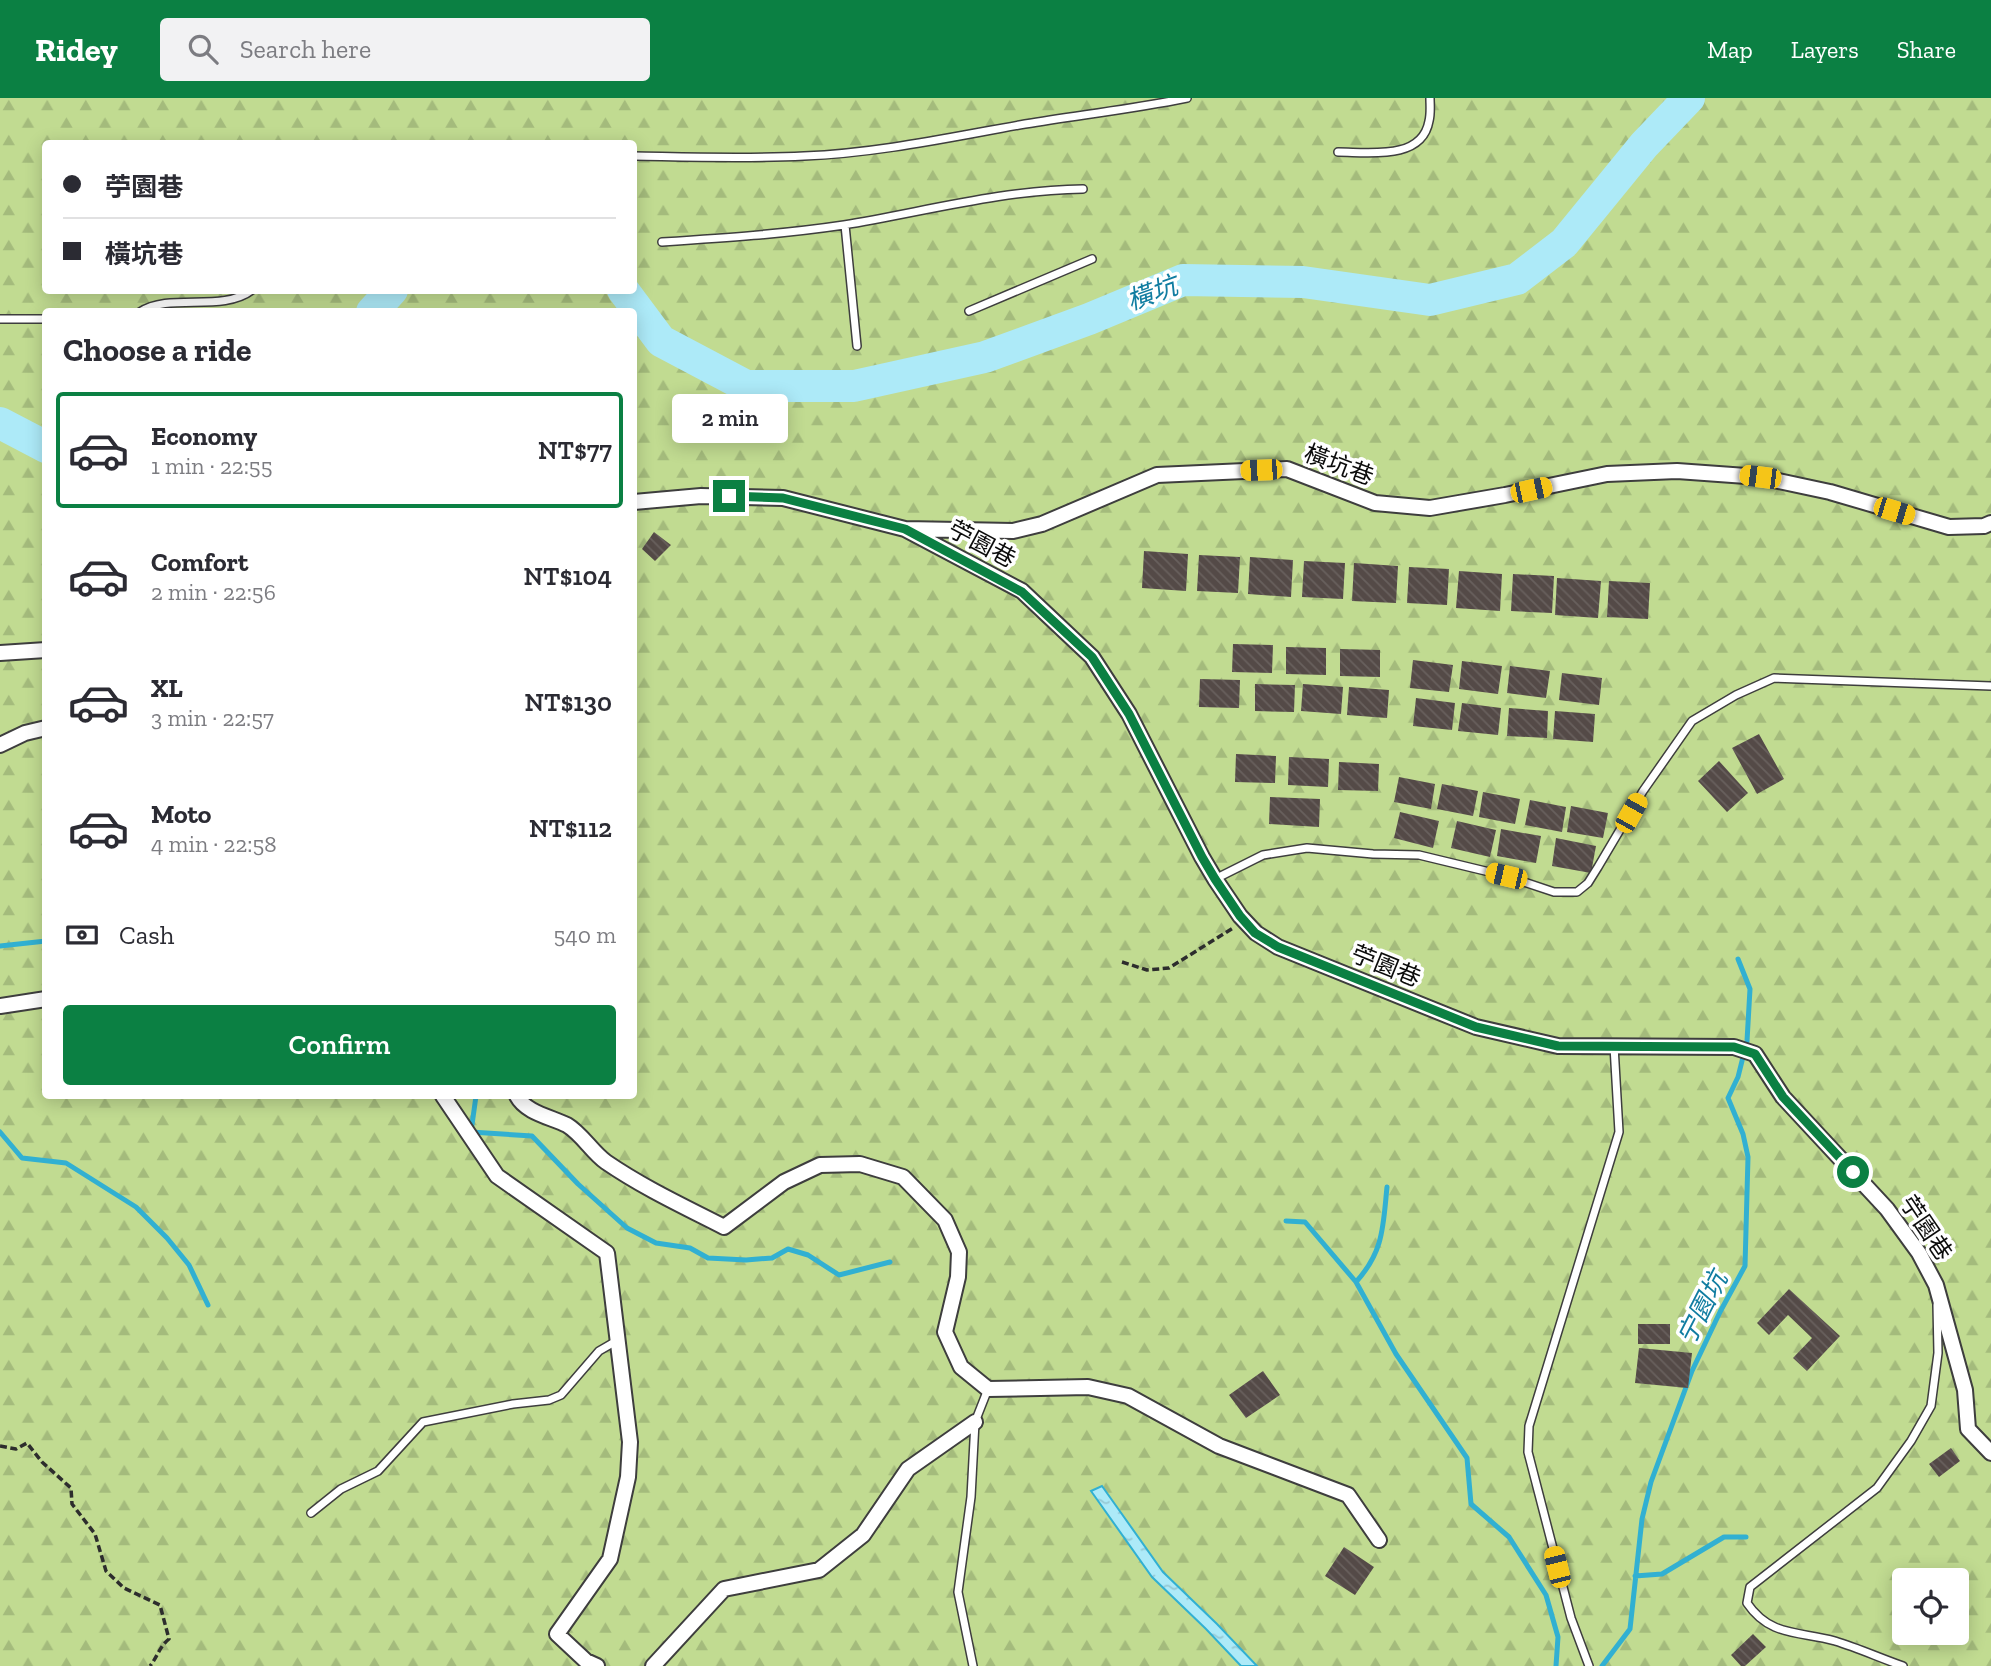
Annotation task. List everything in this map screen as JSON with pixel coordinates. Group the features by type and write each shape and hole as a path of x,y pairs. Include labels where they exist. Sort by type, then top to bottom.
{"street":[{"name":"橫坑巷","path":"637,502 701,496 783,498 905,529 1013,531 1042,524 1157,475 1287,469 1375,503 1430,508 1607,474 1677,471 1760,477 1830,492 1949,527 1984,526 1991,523"},
{"name":"苧園巷","path":"905,529 1022,592 1092,657 1129,714 1202,857 1255,933 1278,947 1476,1027 1558,1046 1734,1047 1755,1054 1783,1097 1887,1209 1919,1253 1937,1285 1965,1390 1968,1429 1991,1453"},
{"path":"0,653 42,650"},
{"path":"0,745 25,733 42,730"},
{"path":"0,1006 42,1000"},
{"path":"445,1099 496,1176 607,1253 631,1442 628,1478 610,1559 557,1634 586,1661 597,1666"},
{"path":"518,1099 534,1111 570,1126 597,1156 640,1185 724,1227 784,1182 820,1165 860,1164 903,1177 946,1220 959,1252 958,1277 945,1332 961,1367 988,1389 1088,1387 1128,1396 1219,1446 1348,1494 1380,1540"},
{"path":"653,1666 724,1589 819,1570 863,1535 908,1469 975,1422"}],"lane":[{"path":"637,156 806,156 919,145 1089,113 1132,109 1187,98"},
{"path":"1338,152 1401,152 1422,139 1429,123 1430,98"},
{"path":"662,243 845,225 965,202 1055,189 1083,189"},
{"path":"845,225 857,346"},
{"path":"969,311 1092,259"},
{"path":"146,308 151,304 192,303 243,297 247,294"},
{"path":"0,319 42,319"},
{"path":"1215,879 1263,855 1307,848 1419,855 1506,876 1554,892 1577,892 1593,875 1643,791 1692,721 1736,695 1774,678 1991,686"},
{"path":"1589,1666 1571,1618 1528,1452 1529,1426 1619,1132 1614,1046"},
{"name":"苧園巷","path":"1903,1666 1834,1641 1778,1630 1758,1619 1747,1603 1750,1587 1877,1488 1912,1441 1931,1406 1938,1353 1937,1285"},
{"path":"311,1513 341,1489 379,1471 423,1422 513,1404 549,1400 561,1395 599,1351 618,1340"},
{"path":"973,1666 958,1592 971,1497 975,1422 988,1389"}],"path":[{"path":"1122,962 1147,970 1170,968 1244,920"},
{"path":"0,1446 16,1449 27,1443 42,1462 71,1488 72,1504 95,1534 106,1572 124,1588 160,1605 169,1639 159,1646 150,1666"}],"green space":[{"path":"0,98 1991,98 1991,1666 0,1666"}],"water":[{"path":"1102,1486 1163,1572 1257,1666 1241,1666 1152,1577 1091,1491"}],"building":[{"path":"654,532 671,545 655,561 642,549"},
{"path":"1144,551 1188,554 1186,591 1142,588"},
{"path":"1199,555 1240,557 1238,593 1197,591"},
{"path":"1250,557 1293,560 1291,597 1248,594"},
{"path":"1304,561 1345,563 1343,599 1302,597"},
{"path":"1354,563 1398,566 1396,603 1352,601"},
{"path":"1409,567 1449,569 1447,605 1407,603"},
{"path":"1459,571 1502,574 1500,611 1456,608"},
{"path":"1513,574 1554,576 1552,613 1511,611"},
{"path":"1557,578 1601,581 1598,618 1555,615"},
{"path":"1609,581 1650,583 1648,619 1607,617"},
{"path":"1233,644 1273,645 1272,673 1232,672"},
{"path":"1286,647 1326,648 1326,675 1286,674"},
{"path":"1340,649 1380,650 1380,677 1340,676"},
{"path":"1413,660 1453,665 1449,692 1410,688"},
{"path":"1462,661 1502,666 1498,694 1459,689"},
{"path":"1510,666 1550,671 1546,698 1507,693"},
{"path":"1562,673 1602,678 1599,705 1559,700"},
{"path":"1200,679 1240,680 1239,708 1199,707"},
{"path":"1255,684 1295,685 1294,712 1255,711"},
{"path":"1303,684 1343,687 1341,714 1301,711"},
{"path":"1349,687 1389,690 1387,718 1347,715"},
{"path":"1416,698 1455,703 1452,730 1413,726"},
{"path":"1462,703 1501,708 1498,735 1458,731"},
{"path":"1509,708 1548,711 1547,738 1507,736"},
{"path":"1555,711 1595,714 1593,742 1553,739"},
{"path":"1759,734 1784,779 1757,794 1732,748"},
{"path":"1236,754 1276,756 1275,783 1235,782"},
{"path":"1289,757 1329,759 1328,787 1288,785"},
{"path":"1719,761 1748,793 1727,812 1698,781"},
{"path":"1339,762 1379,764 1378,791 1338,790"},
{"path":"1399,777 1435,784 1431,809 1394,802"},
{"path":"1442,784 1478,791 1473,816 1437,809"},
{"path":"1483,792 1520,799 1515,824 1479,817"},
{"path":"1270,797 1320,799 1319,827 1269,824"},
{"path":"1530,800 1566,807 1562,832 1525,825"},
{"path":"1571,806 1608,813 1603,838 1567,832"},
{"path":"1400,812 1439,821 1433,848 1394,838"},
{"path":"1457,821 1496,830 1490,857 1451,848"},
{"path":"1501,829 1541,836 1536,863 1497,856"},
{"path":"1556,838 1596,846 1591,873 1552,866"},
{"path":"1789,1289 1840,1336 1807,1371 1793,1358 1812,1338 1788,1315 1769,1335 1757,1323"},
{"path":"1638,1324 1670,1324 1670,1344 1638,1344"},
{"path":"1639,1348 1692,1353 1688,1388 1635,1383"},
{"path":"1263,1371 1280,1395 1246,1418 1229,1395"},
{"path":"1951,1448 1960,1461 1939,1477 1929,1464"},
{"path":"1344,1547 1374,1567 1355,1595 1325,1576"},
{"path":"1753,1634 1766,1647 1745,1666 1741,1666 1731,1655"}],"waterway":[{"name":"橫坑","path":"637,309 661,341 746,386 854,386 985,357 1089,319 1183,280 1303,282 1430,300 1517,279 1564,243 1644,145 1689,98"},
{"name":"橫坑","path":"376,308 388,294"},
{"name":"橫坑","path":"626,294 636,308"},
{"name":"橫坑","path":"0,423 42,445"},
{"path":"0,946 42,941"},
{"name":"宁園坑","path":"1602,1666 1630,1629 1642,1519 1651,1482 1692,1371 1745,1266 1748,1157 1743,1134 1728,1098 1738,1077 1747,1041 1750,989 1738,959"},
{"path":"476,1099 471,1132 532,1136 578,1184 627,1228 656,1243 690,1248 708,1258 746,1260 772,1258 788,1249 808,1255 839,1275 890,1262"},
{"path":"0,1132 22,1158 66,1163 136,1207 189,1265 208,1305"},
{"path":"1356,1282 1377,1249 1383,1226 1387,1187"},
{"path":"1286,1221 1305,1222 1356,1282 1396,1354 1467,1458 1471,1504 1509,1537 1546,1595 1558,1637 1556,1666"},
{"path":"1635,1576 1662,1574 1724,1537 1746,1537"}],"route":[{"path":"729,496 783,498 905,529 1022,592 1092,657 1129,714 1215,879 1255,933 1278,947 1476,1027 1558,1046 1734,1047 1755,1054 1783,1097 1853,1172"}]}
